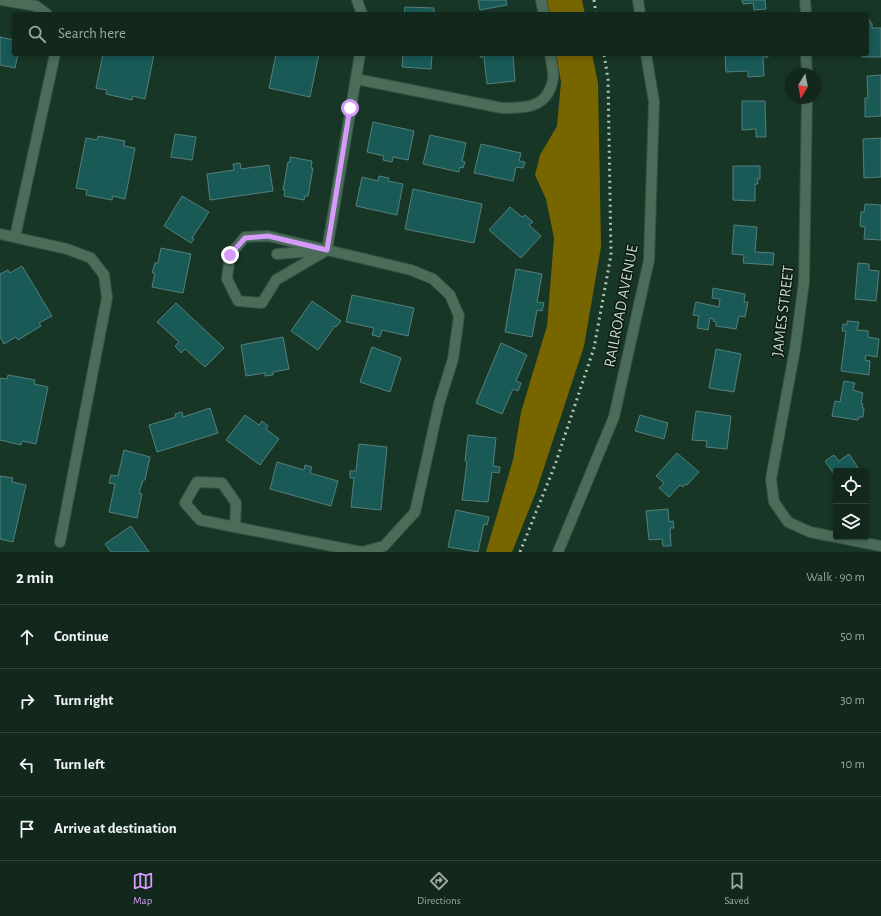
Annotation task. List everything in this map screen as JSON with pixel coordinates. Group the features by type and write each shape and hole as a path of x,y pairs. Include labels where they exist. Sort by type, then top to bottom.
{"street":[{"path":"2,0 36,6 44,12"},
{"path":"358,0 361,12"},
{"path":"541,0 544,12"},
{"path":"638,0 640,12"},
{"path":"805,0 806,12"},
{"path":"16,237 55,56"},
{"path":"327,250 360,56"},
{"path":"356,79 502,108 524,108 538,105 549,92 553,78 550,56"},
{"name":"RAILROAD AVENUE","path":"558,552 614,417 649,260 654,102 646,56"},
{"path":"806,56 807,68"},
{"name":"JAMES STREET","path":"807,104 804,282 795,349 771,479 774,502 788,522 810,532 881,546"},
{"path":"0,234 67,249 91,258 104,275 107,298 60,542"},
{"path":"235,527 236,503 222,483 197,482 185,503 200,520 235,527 362,552 384,546 416,512 439,404 453,359 459,316 450,295 433,278 411,270 327,250 268,236 245,238 230,255 227,279 238,301 262,303 276,280 327,250"},
{"path":"278,254 327,250"}],"shaded area":[{"path":"546,0 582,0 585,12 549,12"},
{"path":"556,56 592,56 598,83 601,247 584,346 536,492 512,552 486,552 513,460 521,412 547,326 554,238 546,199 535,175 540,155 557,126 561,82"}],"building":[{"path":"478,0 506,0 507,5 480,10"},
{"path":"742,0 765,0 766,9 754,10 753,3 743,4"},
{"path":"405,7 434,8 434,12 404,12"},
{"path":"870,20 870,23 872,23 872,28 881,28 881,57 862,57 869,56"},
{"path":"0,37 12,40 12,56 18,56 15,68 0,65"},
{"path":"103,56 154,56 145,99 133,96 132,100 106,94 107,90 96,88"},
{"path":"276,56 319,56 310,97 269,88"},
{"path":"403,56 432,56 431,69 402,67"},
{"path":"513,56 515,81 487,84 484,57 480,57"},
{"path":"725,56 768,56 763,57 764,76 748,77 748,71 726,72"},
{"path":"881,75 881,116 865,117 865,98 868,98 867,76"},
{"path":"742,101 765,101 766,137 756,137 756,129 742,130"},
{"path":"373,122 414,131 408,160 393,157 392,162 383,160 384,156 367,152"},
{"path":"175,134 196,137 192,160 171,157"},
{"path":"430,135 466,143 462,161 465,162 463,168 460,167 459,172 423,164"},
{"path":"98,136 125,141 124,146 135,148 125,199 113,196 112,200 86,195 87,190 76,188 86,138 97,140"},
{"path":"881,138 881,177 864,178 863,139"},
{"path":"481,144 521,153 519,161 525,162 523,168 516,167 513,181 474,173"},
{"path":"290,157 312,161 311,168 313,168 308,196 305,196 304,200 284,196 285,190 283,190"},
{"path":"240,163 241,169 269,165 273,191 210,200 207,174 234,170 233,164"},
{"path":"733,166 760,166 760,179 757,179 758,184 755,184 755,201 733,200"},
{"path":"379,176 389,178 388,181 403,184 397,215 356,206 362,177 378,181"},
{"path":"413,189 482,204 474,243 405,229"},
{"path":"182,196 209,212 192,238 194,239 191,243 164,226"},
{"path":"865,204 881,205 881,240 864,239 865,227 860,226 861,212 864,212"},
{"path":"510,207 522,217 525,215 533,222 529,225 541,236 521,258 489,230"},
{"path":"734,225 757,227 755,252 774,253 773,265 743,263 744,255 732,254"},
{"path":"161,248 191,254 183,293 152,287 155,273 152,273 155,263 158,263"},
{"path":"858,263 869,264 869,270 879,271 876,301 855,299"},
{"path":"22,266 52,316 39,323 41,326 18,340 16,337 4,344 0,337 0,274 8,270 10,273"},
{"path":"516,269 542,274 537,302 544,303 542,311 537,310 532,337 505,332"},
{"path":"713,288 745,294 744,302 748,302 745,317 739,316 736,329 716,326 716,322 713,321 714,319 710,318 708,330 697,328 699,316 693,315 696,302 719,307 720,299 712,298"},
{"path":"352,295 414,308 408,336 382,330 380,337 372,335 374,328 346,322"},
{"path":"312,301 341,321 336,327 335,326 318,350 291,331"},
{"path":"176,303 224,348 205,367 185,349 181,353 175,346 179,342 157,322"},
{"path":"847,321 859,322 857,330 868,331 868,337 879,339 877,357 866,355 865,360 870,361 869,375 841,371 846,331 842,331 843,324 847,325"},
{"path":"283,337 289,369 273,372 273,375 265,376 265,373 246,376 241,345"},
{"path":"501,343 527,355 516,381 521,383 518,391 513,389 502,414 476,403"},
{"path":"372,347 401,358 390,392 360,382"},
{"path":"716,349 741,354 734,392 709,388"},
{"path":"8,375 35,380 34,384 48,387 36,444 22,441 21,445 0,440 0,378 7,379"},
{"path":"844,381 855,383 853,390 863,393 861,403 863,404 862,408 864,408 863,417 859,417 858,420 832,416 835,401 840,402"},
{"path":"210,408 218,433 157,452 149,425 176,417 175,414 182,412 183,417"},
{"path":"696,411 731,416 727,449 706,447 707,441 692,440"},
{"path":"245,415 259,425 262,421 268,426 266,429 279,439 260,465 226,440"},
{"path":"640,415 668,423 664,439 635,431"},
{"path":"468,435 496,438 493,466 500,467 499,473 492,472 488,502 462,500 467,462 465,461"},
{"path":"359,444 387,447 381,510 351,507 354,478 350,478 350,471 356,471"},
{"path":"124,450 150,457 145,480 143,480 139,493 142,494 137,518 109,512 115,484 109,483 111,475 118,476"},
{"path":"677,453 699,472 687,485 685,484 683,487 680,485 669,497 659,488 664,483 656,476"},
{"path":"849,454 858,468 833,468 833,473 825,461 834,455 839,461"},
{"path":"277,462 304,470 305,465 312,467 310,473 338,481 331,506 270,489"},
{"path":"0,476 13,478 12,482 26,485 13,542 0,539"},
{"path":"668,509 669,522 673,521 674,528 670,528 671,546 663,546 662,539 649,540 646,511"},
{"path":"456,510 489,517 487,525 484,524 478,552 448,547"},
{"path":"131,526 149,552 111,552 105,544"}],"railway":[{"path":"594,0 596,12"},
{"path":"520,552 555,465 594,348 611,255 608,79 604,56"}],"route":[{"path":"230,255 245,238 268,236 327,250 350,108"}]}
